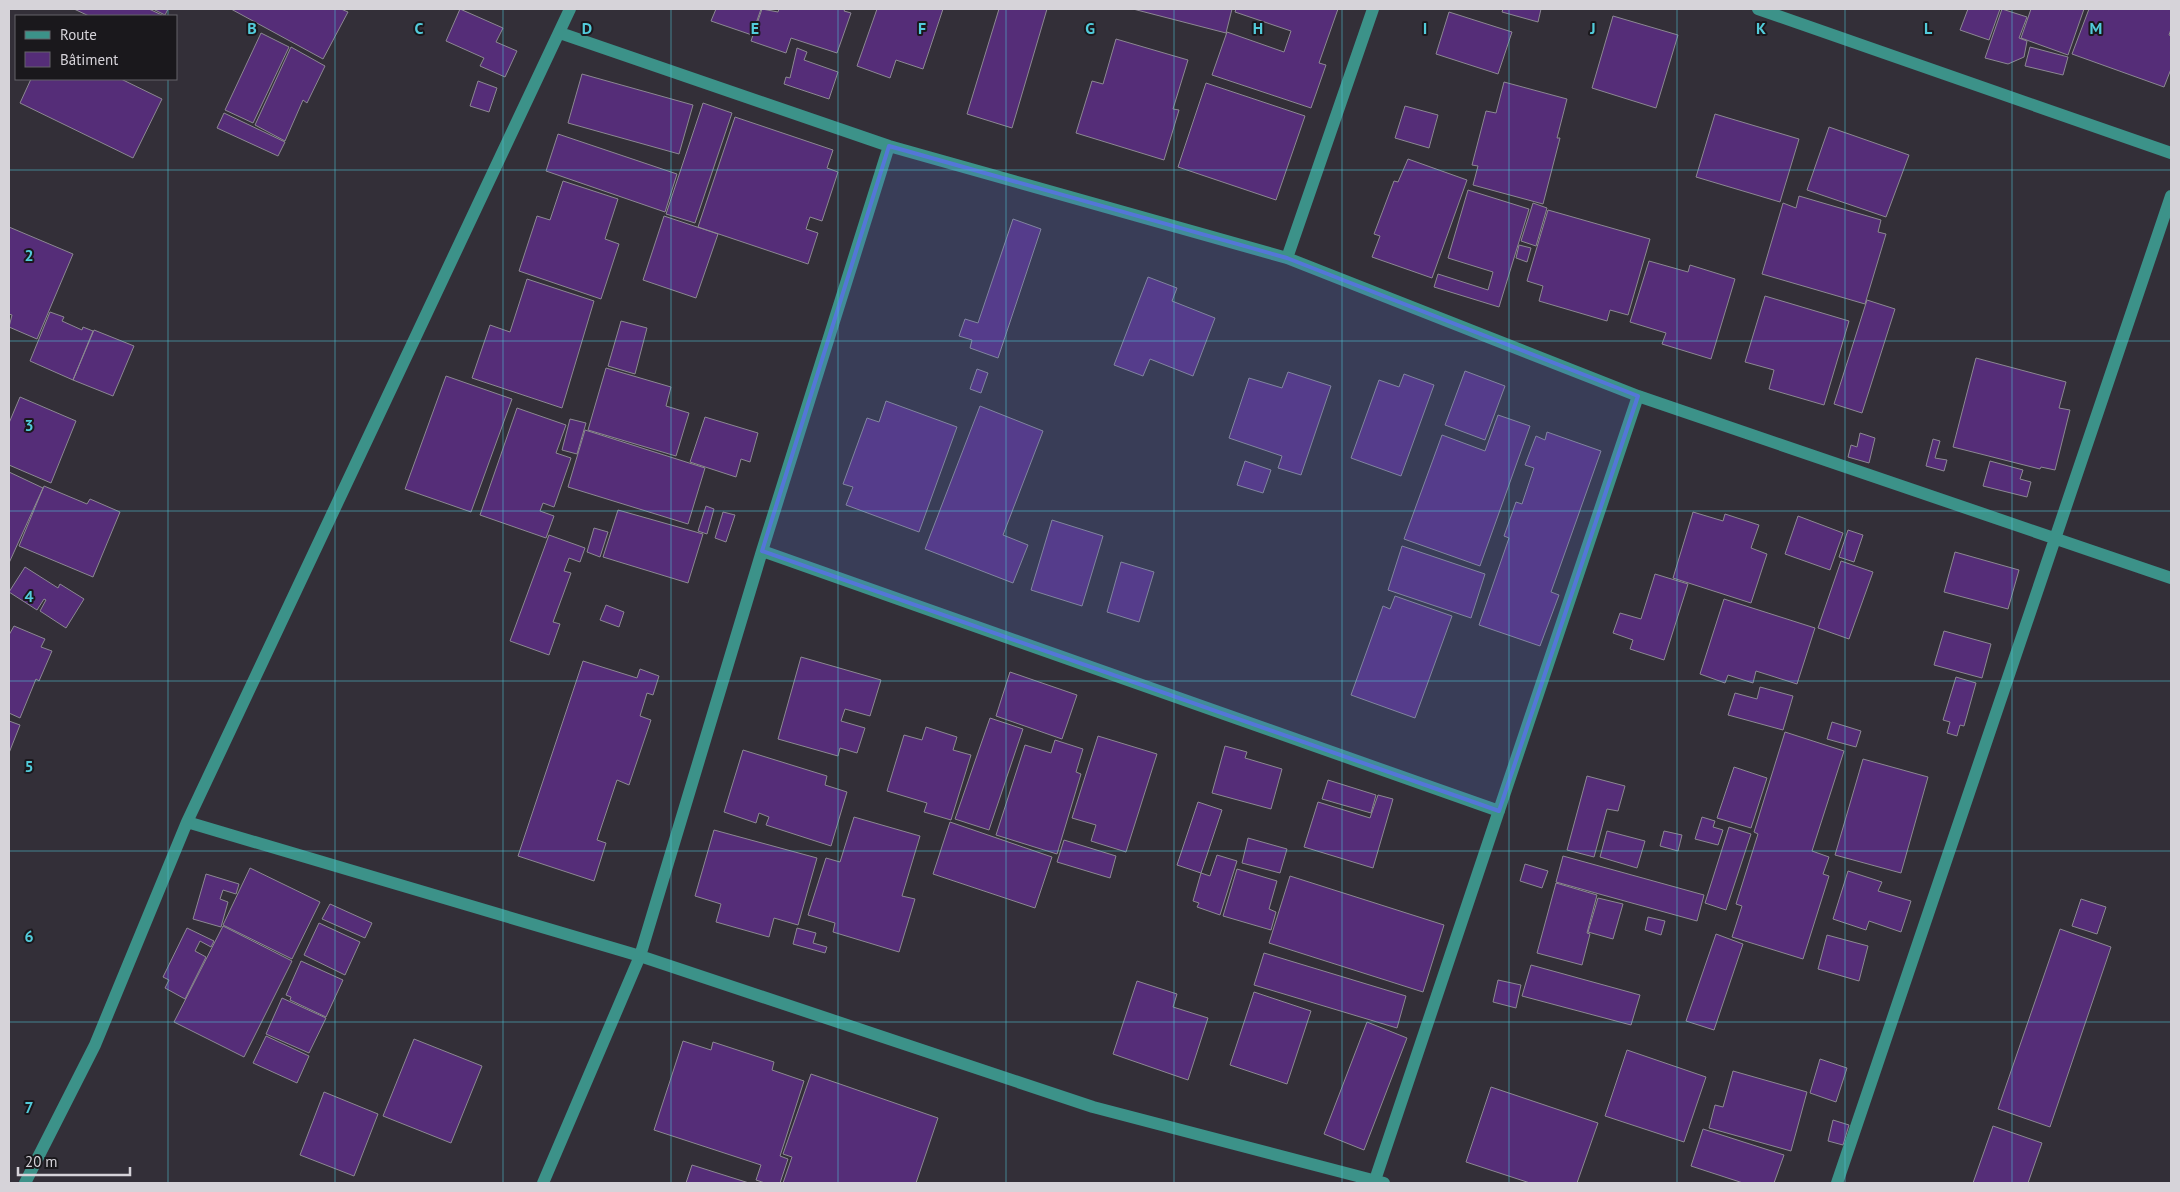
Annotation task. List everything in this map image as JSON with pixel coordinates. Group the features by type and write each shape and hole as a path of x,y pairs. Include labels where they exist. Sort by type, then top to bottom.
{"street":[{"path":"25,1183 95,1045 187,822 570,9"},
{"path":"1287,258 1373,9"},
{"path":"1758,9 2171,153"},
{"path":"560,33 889,146 1287,258 1638,396 2171,578"},
{"path":"543,1183 640,956 762,551 889,146"},
{"path":"1837,1183 2171,196"},
{"path":"187,822 640,956 1093,1107 1379,1182 1499,811 1638,396"},
{"path":"762,551 1499,811"}],"highlighted area":[{"path":"889,146 1287,258 1638,396 1499,811 762,551"}],"building":[{"path":"74,9 149,9 162,15 87,15"},
{"path":"153,9 168,9 165,15"},
{"path":"231,9 341,9 348,12 323,59"},
{"path":"460,9 503,28 496,42 517,51 505,77 480,66 484,58 446,41"},
{"path":"716,9 761,9 752,35 711,21"},
{"path":"762,9 778,12 779,9 845,9 844,11 851,13 837,53 791,38 786,53 751,41"},
{"path":"877,9 943,9 923,69 896,60 890,78 857,66"},
{"path":"999,9 1047,9 1012,128 967,114"},
{"path":"1133,9 1232,9 1226,33"},
{"path":"1236,9 1338,9 1319,63 1326,65 1311,108 1212,75 1227,32 1284,52 1291,31 1235,12"},
{"path":"1503,9 1541,9 1538,22 1502,12"},
{"path":"1968,9 2000,9 1989,40 1960,30"},
{"path":"2002,9 2027,17 2019,38 2027,41 2024,57 2008,64 1985,58"},
{"path":"2031,9 2084,9 2068,55 2021,38"},
{"path":"2089,9 2171,9 2171,29 2169,35 2171,36 2171,69 2164,87 2072,54"},
{"path":"1449,12 1512,32 1498,74 1436,54"},
{"path":"1613,16 1678,35 1656,108 1592,88"},
{"path":"261,33 289,47 253,123 225,110"},
{"path":"1116,39 1188,60 1173,109 1179,110 1164,160 1076,133 1092,81 1103,84"},
{"path":"291,47 325,66 307,103 303,100 285,141 255,125"},
{"path":"2030,47 2068,57 2063,75 2025,66"},
{"path":"797,48 807,52 804,60 838,72 829,99 784,84 786,77 790,78"},
{"path":"582,74 693,105 679,154 568,123"},
{"path":"31,80 123,80 162,99 133,158 20,103"},
{"path":"478,81 497,88 489,112 470,106"},
{"path":"1504,82 1567,99 1557,138 1560,138 1543,204 1473,185 1478,166 1472,165 1486,111 1496,113"},
{"path":"1206,83 1305,116 1276,200 1178,167"},
{"path":"703,103 732,113 695,223 666,214"},
{"path":"1405,106 1438,115 1429,148 1395,138"},
{"path":"224,113 285,142 278,156 217,128"},
{"path":"1715,114 1799,139 1780,202 1696,177"},
{"path":"735,117 833,150 827,168 838,172 822,221 810,217 806,229 818,233 808,264 698,227"},
{"path":"1829,127 1909,155 1886,217 1807,190"},
{"path":"558,134 677,174 665,212 546,171"},
{"path":"1408,159 1467,180 1432,278 1372,257 1380,236 1374,234 1394,181 1398,182"},
{"path":"563,181 618,199 605,239 619,244 601,299 519,271 537,216 550,220"},
{"path":"1468,190 1529,209 1499,307 1434,287 1438,274 1488,290 1493,272 1448,258"},
{"path":"1799,196 1881,220 1878,232 1886,234 1865,304 1762,274 1783,203 1796,208"},
{"path":"1533,203 1547,208 1536,246 1521,241"},
{"path":"1548,210 1650,239 1628,315 1610,310 1607,321 1539,301 1543,286 1527,281"},
{"path":"664,216 718,234 696,298 643,280"},
{"path":"1013,219 1041,229 998,358 970,348 972,340 959,336 965,319 978,323"},
{"path":"9,227 73,254 37,339 9,327 12,315 9,314"},
{"path":"1519,245 1531,248 1527,262 1516,258"},
{"path":"1649,261 1688,272 1690,265 1735,279 1711,359 1662,344 1666,333 1630,322"},
{"path":"1148,277 1177,288 1172,301 1215,318 1193,376 1150,359 1143,376 1114,365"},
{"path":"527,279 594,301 562,408 472,378 490,325 510,332"},
{"path":"1765,296 1849,321 1824,405 1769,389 1774,370 1745,362"},
{"path":"1867,300 1895,309 1862,413 1834,404"},
{"path":"50,312 64,317 62,321 82,330 83,327 93,331 73,380 30,361"},
{"path":"621,321 647,328 635,374 608,366"},
{"path":"94,330 134,346 113,396 73,380"},
{"path":"1976,358 2066,382 2059,408 2070,410 2055,470 2041,467 2040,469 1953,447"},
{"path":"606,368 671,387 666,406 689,413 676,456 588,430"},
{"path":"977,369 988,373 981,393 970,389"},
{"path":"1465,371 1505,386 1485,440 1445,425"},
{"path":"1288,372 1331,386 1301,475 1278,468 1282,456 1229,438 1249,378 1282,388"},
{"path":"1404,374 1434,385 1401,476 1351,458 1379,380 1399,387"},
{"path":"446,376 512,399 471,512 405,489"},
{"path":"20,397 76,421 51,483 9,465 9,423"},
{"path":"886,401 957,427 919,532 846,505 853,487 843,484 867,418 879,422"},
{"path":"980,406 1043,431 1003,535 1028,545 1013,583 925,549"},
{"path":"517,408 566,425 556,453 571,458 554,507 543,503 540,511 554,516 546,538 480,515"},
{"path":"1498,415 1530,426 1480,566 1404,539 1442,435 1485,451"},
{"path":"705,417 758,433 750,462 741,459 736,477 690,462"},
{"path":"570,419 586,423 577,454 562,450"},
{"path":"585,430 705,468 688,524 568,487"},
{"path":"1547,432 1601,451 1551,592 1559,595 1540,646 1479,625 1509,538 1504,536 1516,502 1522,504 1534,468 1525,465 1536,436 1545,440"},
{"path":"1860,433 1875,438 1869,463 1848,457 1851,445 1857,447"},
{"path":"1933,439 1940,441 1935,458 1947,460 1944,471 1926,466"},
{"path":"1245,461 1271,470 1263,493 1237,485"},
{"path":"1990,461 2023,470 2020,479 2031,482 2027,497 1983,486"},
{"path":"9,472 43,488 9,563"},
{"path":"44,486 87,504 90,499 120,512 93,577 19,546"},
{"path":"706,506 714,509 707,534 698,531"},
{"path":"618,510 703,534 688,583 603,557"},
{"path":"723,512 735,515 726,542 715,538"},
{"path":"1693,512 1723,521 1725,514 1759,525 1751,548 1767,554 1751,603 1673,578"},
{"path":"1798,516 1843,533 1830,570 1785,554"},
{"path":"1052,520 1103,536 1082,606 1031,590"},
{"path":"594,528 608,532 600,557 587,552"},
{"path":"1848,530 1863,535 1854,562 1839,557"},
{"path":"549,535 585,548 580,562 569,558 564,571 571,573 553,622 560,624 549,655 510,641"},
{"path":"1402,546 1485,574 1471,618 1388,590"},
{"path":"1955,552 2019,570 2008,609 1944,592"},
{"path":"1841,561 1873,572 1849,639 1818,628"},
{"path":"1121,562 1154,572 1139,622 1107,612"},
{"path":"25,567 58,588 60,584 84,599 66,628 40,611 46,600 44,599 37,610 9,592"},
{"path":"1655,574 1688,584 1664,660 1630,649 1633,640 1613,633 1620,613 1641,619"},
{"path":"1395,596 1452,616 1415,718 1351,695 1383,606 1390,609"},
{"path":"1724,599 1815,628 1797,684 1756,671 1753,683 1728,675 1725,683 1700,674"},
{"path":"606,605 624,612 619,627 600,620"},
{"path":"14,626 45,639 41,647 52,651 39,681 36,679 20,718 9,713 9,635"},
{"path":"1944,631 1991,644 1982,678 1934,665"},
{"path":"801,657 881,680 870,716 845,709 841,721 865,728 857,753 840,748 838,756 778,739"},
{"path":"583,661 637,678 640,669 659,676 653,695 647,693 640,716 651,720 629,785 617,780 597,840 606,843 594,881 518,856"},
{"path":"1010,672 1077,695 1062,739 996,716"},
{"path":"1956,677 1976,683 1964,726 1960,725 1957,736 1947,733 1950,722 1943,720"},
{"path":"1760,687 1793,696 1783,730 1728,715 1735,693 1757,699"},
{"path":"990,718 1023,729 989,830 955,819"},
{"path":"9,721 20,725 9,753"},
{"path":"1832,722 1861,731 1856,747 1827,739"},
{"path":"926,727 957,737 953,750 971,755 951,820 924,812 927,803 887,791 904,735 922,740"},
{"path":"1785,732 1844,751 1812,851 1829,857 1823,874 1829,876 1803,959 1732,937 1742,906 1736,904 1758,834 1754,832"},
{"path":"1098,736 1157,754 1126,852 1091,841 1096,825 1072,818"},
{"path":"1055,740 1083,749 1076,772 1081,774 1057,854 996,835 1025,745 1051,753"},
{"path":"1225,746 1247,752 1245,758 1282,769 1271,809 1212,793"},
{"path":"743,750 827,776 825,785 847,792 831,846 766,825 769,817 759,813 756,823 724,812"},
{"path":"1863,759 1928,777 1901,873 1835,855"},
{"path":"1734,767 1767,778 1751,828 1717,818"},
{"path":"1587,776 1625,786 1618,811 1607,809 1594,857 1567,850"},
{"path":"1328,780 1376,795 1371,813 1322,799"},
{"path":"1378,795 1393,799 1373,868 1304,847 1318,802 1370,818"},
{"path":"1198,802 1222,810 1201,873 1177,865"},
{"path":"854,817 920,836 902,896 915,899 899,952 833,932 835,923 808,915 826,858 840,862"},
{"path":"1702,817 1715,821 1713,827 1723,830 1718,845 1695,839"},
{"path":"950,822 1052,857 1035,908 933,874"},
{"path":"1729,827 1751,834 1726,910 1705,903"},
{"path":"714,830 817,858 798,925 774,918 769,937 716,922 721,904 695,896"},
{"path":"1607,831 1645,841 1637,868 1600,857"},
{"path":"1664,831 1682,835 1678,851 1660,846"},
{"path":"1248,838 1287,849 1280,873 1242,863"},
{"path":"1064,840 1116,856 1110,878 1057,862"},
{"path":"1217,855 1237,861 1220,915 1197,907 1199,903 1193,901 1201,873 1210,876"},
{"path":"1563,856 1704,895 1697,921 1556,882"},
{"path":"1525,864 1548,871 1542,888 1520,881"},
{"path":"250,868 320,902 292,959 223,925"},
{"path":"1237,869 1277,881 1269,909 1276,912 1271,930 1223,916"},
{"path":"1848,871 1882,882 1878,891 1911,901 1901,932 1869,921 1866,930 1833,919"},
{"path":"206,874 239,884 236,894 223,890 220,899 228,902 221,927 193,919"},
{"path":"1290,876 1444,925 1423,992 1269,943"},
{"path":"1556,883 1597,895 1587,933 1590,934 1582,965 1537,953"},
{"path":"1598,898 1623,904 1613,939 1588,932"},
{"path":"2081,899 2106,907 2097,934 2072,926"},
{"path":"330,904 372,923 365,938 322,919"},
{"path":"1648,917 1665,921 1661,935 1645,930"},
{"path":"319,923 360,942 345,975 304,955"},
{"path":"223,926 292,961 244,1057 174,1022"},
{"path":"187,928 214,941 211,947 200,941 195,951 206,957 185,999 165,988 169,980 163,977"},
{"path":"797,928 816,933 813,943 827,947 825,953 793,944"},
{"path":"2060,929 2111,947 2050,1127 1998,1109"},
{"path":"1716,934 1743,944 1714,1030 1686,1021"},
{"path":"1827,935 1868,946 1859,981 1818,969"},
{"path":"1264,953 1406,996 1397,1028 1254,985"},
{"path":"301,961 343,980 326,1017 290,1000 291,997 286,995"},
{"path":"1531,965 1640,995 1631,1025 1522,996"},
{"path":"1498,980 1521,985 1516,1008 1493,1002"},
{"path":"1137,981 1177,994 1173,1007 1208,1018 1188,1080 1113,1054"},
{"path":"1254,992 1311,1011 1287,1084 1230,1065"},
{"path":"282,998 326,1018 309,1053 266,1034"},
{"path":"1367,1022 1407,1038 1364,1150 1324,1134"},
{"path":"266,1036 309,1056 297,1083 253,1063"},
{"path":"414,1039 482,1066 451,1143 383,1116"},
{"path":"683,1041 711,1050 713,1042 774,1062 772,1070 804,1081 780,1156 788,1159 780,1183 765,1183 756,1180 761,1165 654,1130"},
{"path":"1627,1050 1706,1077 1684,1142 1605,1116"},
{"path":"1820,1059 1847,1068 1836,1102 1810,1093"},
{"path":"1733,1071 1807,1092 1791,1151 1709,1128 1715,1105 1723,1107"},
{"path":"811,1074 938,1118 916,1183 783,1183 792,1157 783,1154"},
{"path":"1491,1087 1598,1123 1577,1183 1530,1183 1466,1162"},
{"path":"324,1092 378,1114 354,1176 300,1155"},
{"path":"1833,1120 1849,1125 1843,1145 1828,1141"},
{"path":"1993,1126 2042,1143 2028,1183 1973,1183"},
{"path":"1703,1129 1784,1155 1774,1183 1743,1183 1691,1166"},
{"path":"692,1165 749,1183 686,1183"}]}
